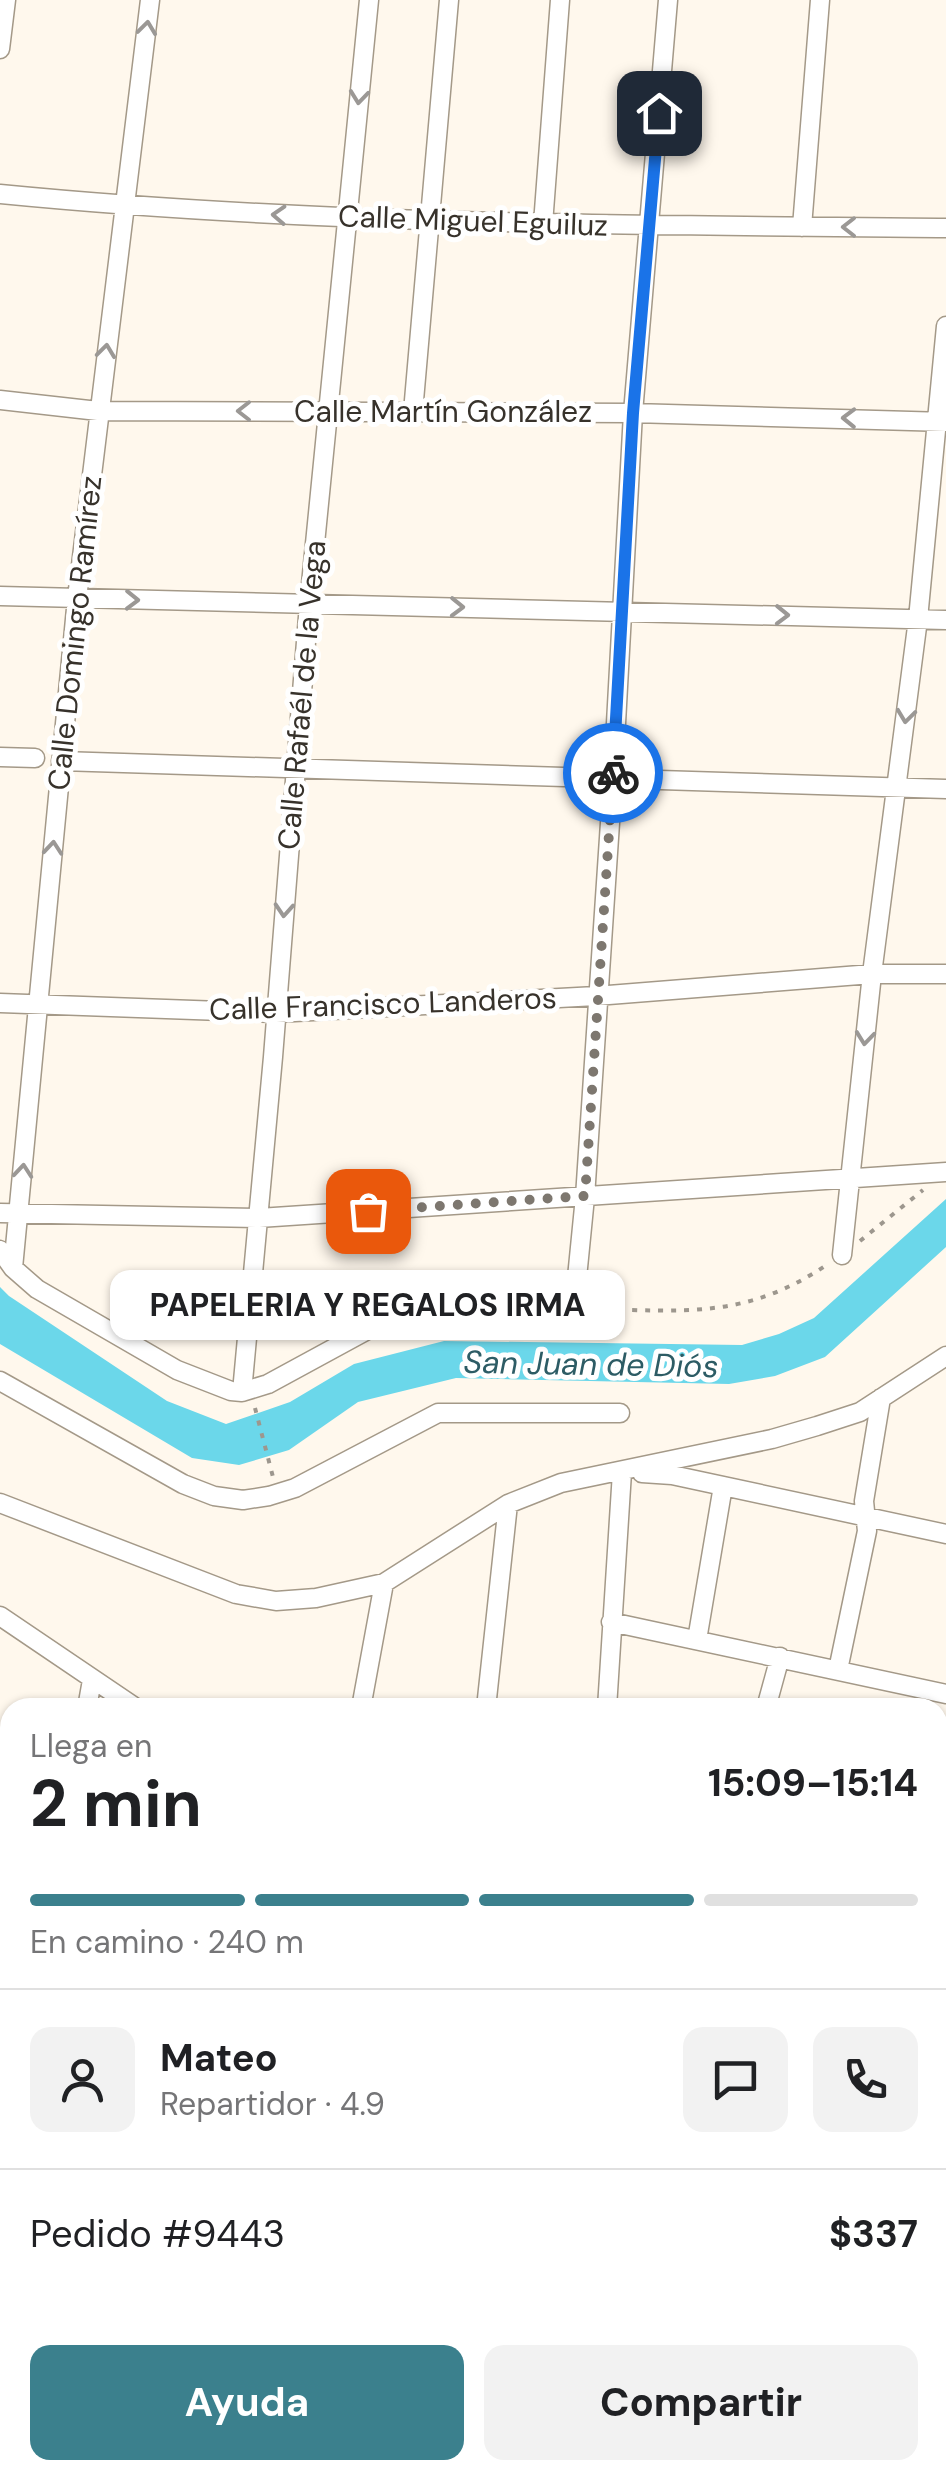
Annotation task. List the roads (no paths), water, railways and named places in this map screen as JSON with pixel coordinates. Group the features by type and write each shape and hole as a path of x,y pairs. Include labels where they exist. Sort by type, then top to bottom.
{"street":[{"path":"0,49 6,0"},
{"name":"Calle Domingo Ramírez","path":"13,1268 10,1214 38,1005 98,410 150,0"},
{"name":"Calle Rafaél de la Vega","path":"248,1397 294,768 369,0"},
{"path":"413,412 450,0"},
{"path":"543,224 560,0"},
{"path":"0,1250 37,1289 177,1370 248,1397 406,1309 461,1305 574,1308 613,778 633,413 668,0"},
{"path":"802,227 820,0"},
{"name":"Calle Miguel Eguiluz","path":"0,194 124,206 430,222 946,228"},
{"path":"842,1255 872,974 941,421 946,326"},
{"name":"Calle Martín González","path":"0,400 98,410 633,413 941,421"},
{"path":"0,596 946,620"},
{"path":"0,757 35,758"},
{"path":"62,760 946,789"},
{"name":"Calle Francisco Landeros","path":"0,1003 276,1012 596,996 872,974 946,974"},
{"path":"10,1214 260,1218 946,1172"},
{"path":"0,1503 236,1594 276,1601 316,1598 384,1583 508,1504 562,1483 818,1426 860,1412 946,1356"},
{"path":"0,1382 183,1484 214,1496 243,1500 295,1488 438,1414 620,1413"},
{"path":"838,1670 867,1531 864,1501 880,1398"},
{"path":"622,1472 672,1475 946,1534"},
{"path":"607,1698 622,1472"},
{"path":"697,1640 723,1486"},
{"path":"487,1698 508,1504"},
{"path":"363,1698 384,1583"},
{"path":"0,1616 120,1698"},
{"path":"612,1622 946,1694"},
{"path":"769,1698 780,1657"},
{"path":"89,1698 92,1680"}],"water":[{"name":"San Juan de Diós","path":"946,1199 946,1247 825,1357 775,1376 729,1384 456,1378 358,1402 289,1450 239,1465 192,1458 0,1344 0,1287 167,1401 226,1424 290,1402 354,1364 444,1341 742,1345 814,1318"}],"place":[{"name":"PAPELERIA Y REGALOS IRMA","path":"368,1211"}]}
